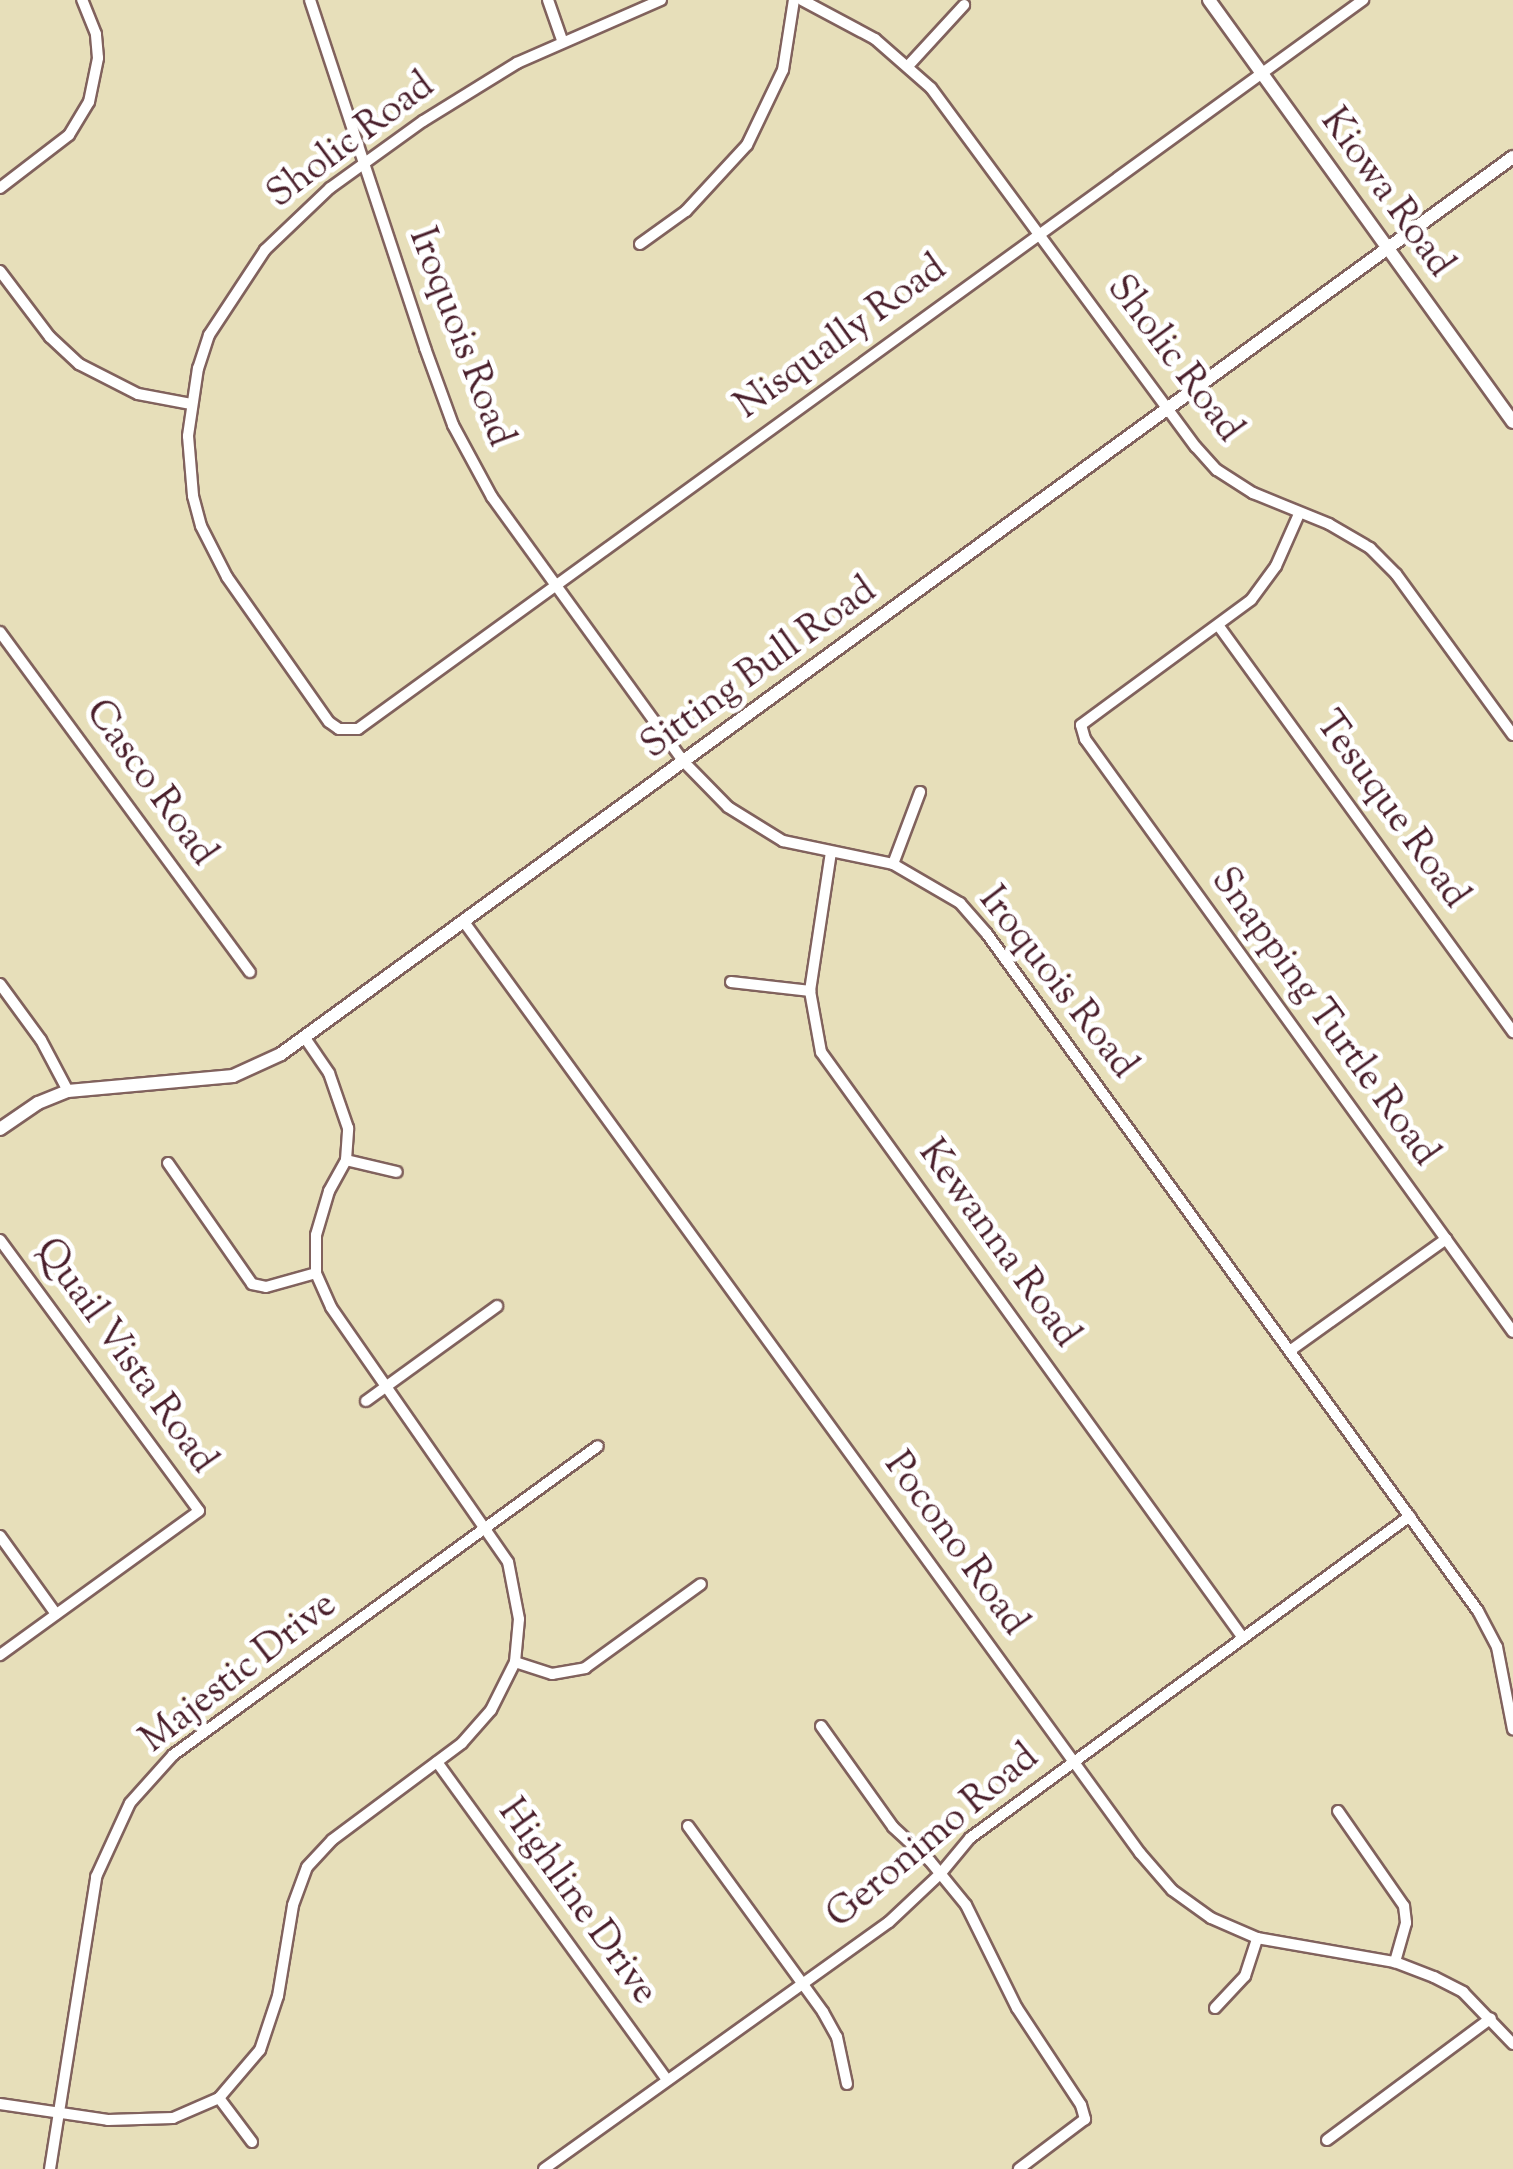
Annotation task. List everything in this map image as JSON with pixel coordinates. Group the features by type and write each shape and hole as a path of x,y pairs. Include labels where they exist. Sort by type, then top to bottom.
{"street":[{"path":"0,188 69,135 90,102 98,58 96,34 82,0"},
{"name":"Iroquois Road","path":"310,0 425,348 468,458 704,786 754,826 784,841 893,864 960,903 987,934 1478,1612 1509,1678 1513,1729"},
{"path":"548,0 562,40"},
{"name":"Sholic Road","path":"358,728 339,729 329,722 214,556 193,496 190,404 210,335 242,279 296,216 364,163 476,86 562,40 661,0"},
{"path":"640,244 686,211 747,145 784,70 794,0"},
{"name":"Sholic Road","path":"802,0 843,18 908,66 951,112 1217,470 1253,493 1370,548 1396,574 1513,734"},
{"name":"Kiowa Road","path":"1210,0 1513,422"},
{"name":"Nisqually Road","path":"358,728 1363,0"},
{"path":"908,66 964,5"},
{"name":"Sitting Bull Road","path":"0,1130 38,1103 68,1091 233,1076 258,1068 305,1038 1513,157"},
{"path":"0,271 50,337 78,364 138,394 190,404"},
{"path":"1218,626 1251,600 1276,566 1299,514"},
{"name":"Snapping Turtle Road","path":"1218,626 1081,725 1085,739 1513,1332"},
{"name":"Tesuque Road","path":"1218,626 1513,1032"},
{"name":"Casco Road","path":"0,632 250,972"},
{"path":"893,864 920,792"},
{"name":"Kewanna Road","path":"831,852 810,991 821,1052 1242,1638"},
{"name":"Pocono Road","path":"464,922 1172,1890 1211,1918 1257,1938 1395,1962 1462,1992 1492,2018 1513,2044"},
{"path":"731,982 810,991"},
{"path":"0,984 41,1040 68,1091"},
{"path":"0,2104 108,2120 173,2118 219,2098 260,2050 278,1996 293,1905 307,1868 332,1840 462,1743 490,1710 515,1662 519,1619 508,1562 488,1526 332,1307 316,1273 316,1234 329,1191 346,1160 348,1128 337,1092 305,1038"},
{"path":"346,1160 397,1172"},
{"path":"168,1164 252,1284 266,1287 316,1273"},
{"path":"1290,1350 1446,1239"},
{"name":"Quail Vista Road","path":"0,1240 199,1511 56,1614"},
{"path":"366,1401 497,1306"},
{"name":"Majestic Drive","path":"50,2169 96,1878 130,1803 173,1756 598,1446"},
{"name":"Geronimo Road","path":"544,2169 889,1922 940,1874 970,1838 1410,1516"},
{"path":"0,1536 56,1614 0,1655"},
{"path":"515,1662 552,1674 585,1668 701,1584"},
{"path":"820,1726 893,1827 966,1905 1041,2050 1081,2105 1086,2119 1019,2169"},
{"name":"Highline Drive","path":"437,1762 667,2080"},
{"path":"1338,1812 1404,1906 1406,1923 1395,1962"},
{"path":"688,1826 803,1983 837,2037 847,2084"},
{"path":"1215,2008 1245,1976 1257,1938"},
{"path":"1327,2140 1492,2018"},
{"path":"219,2098 252,2142"}]}
